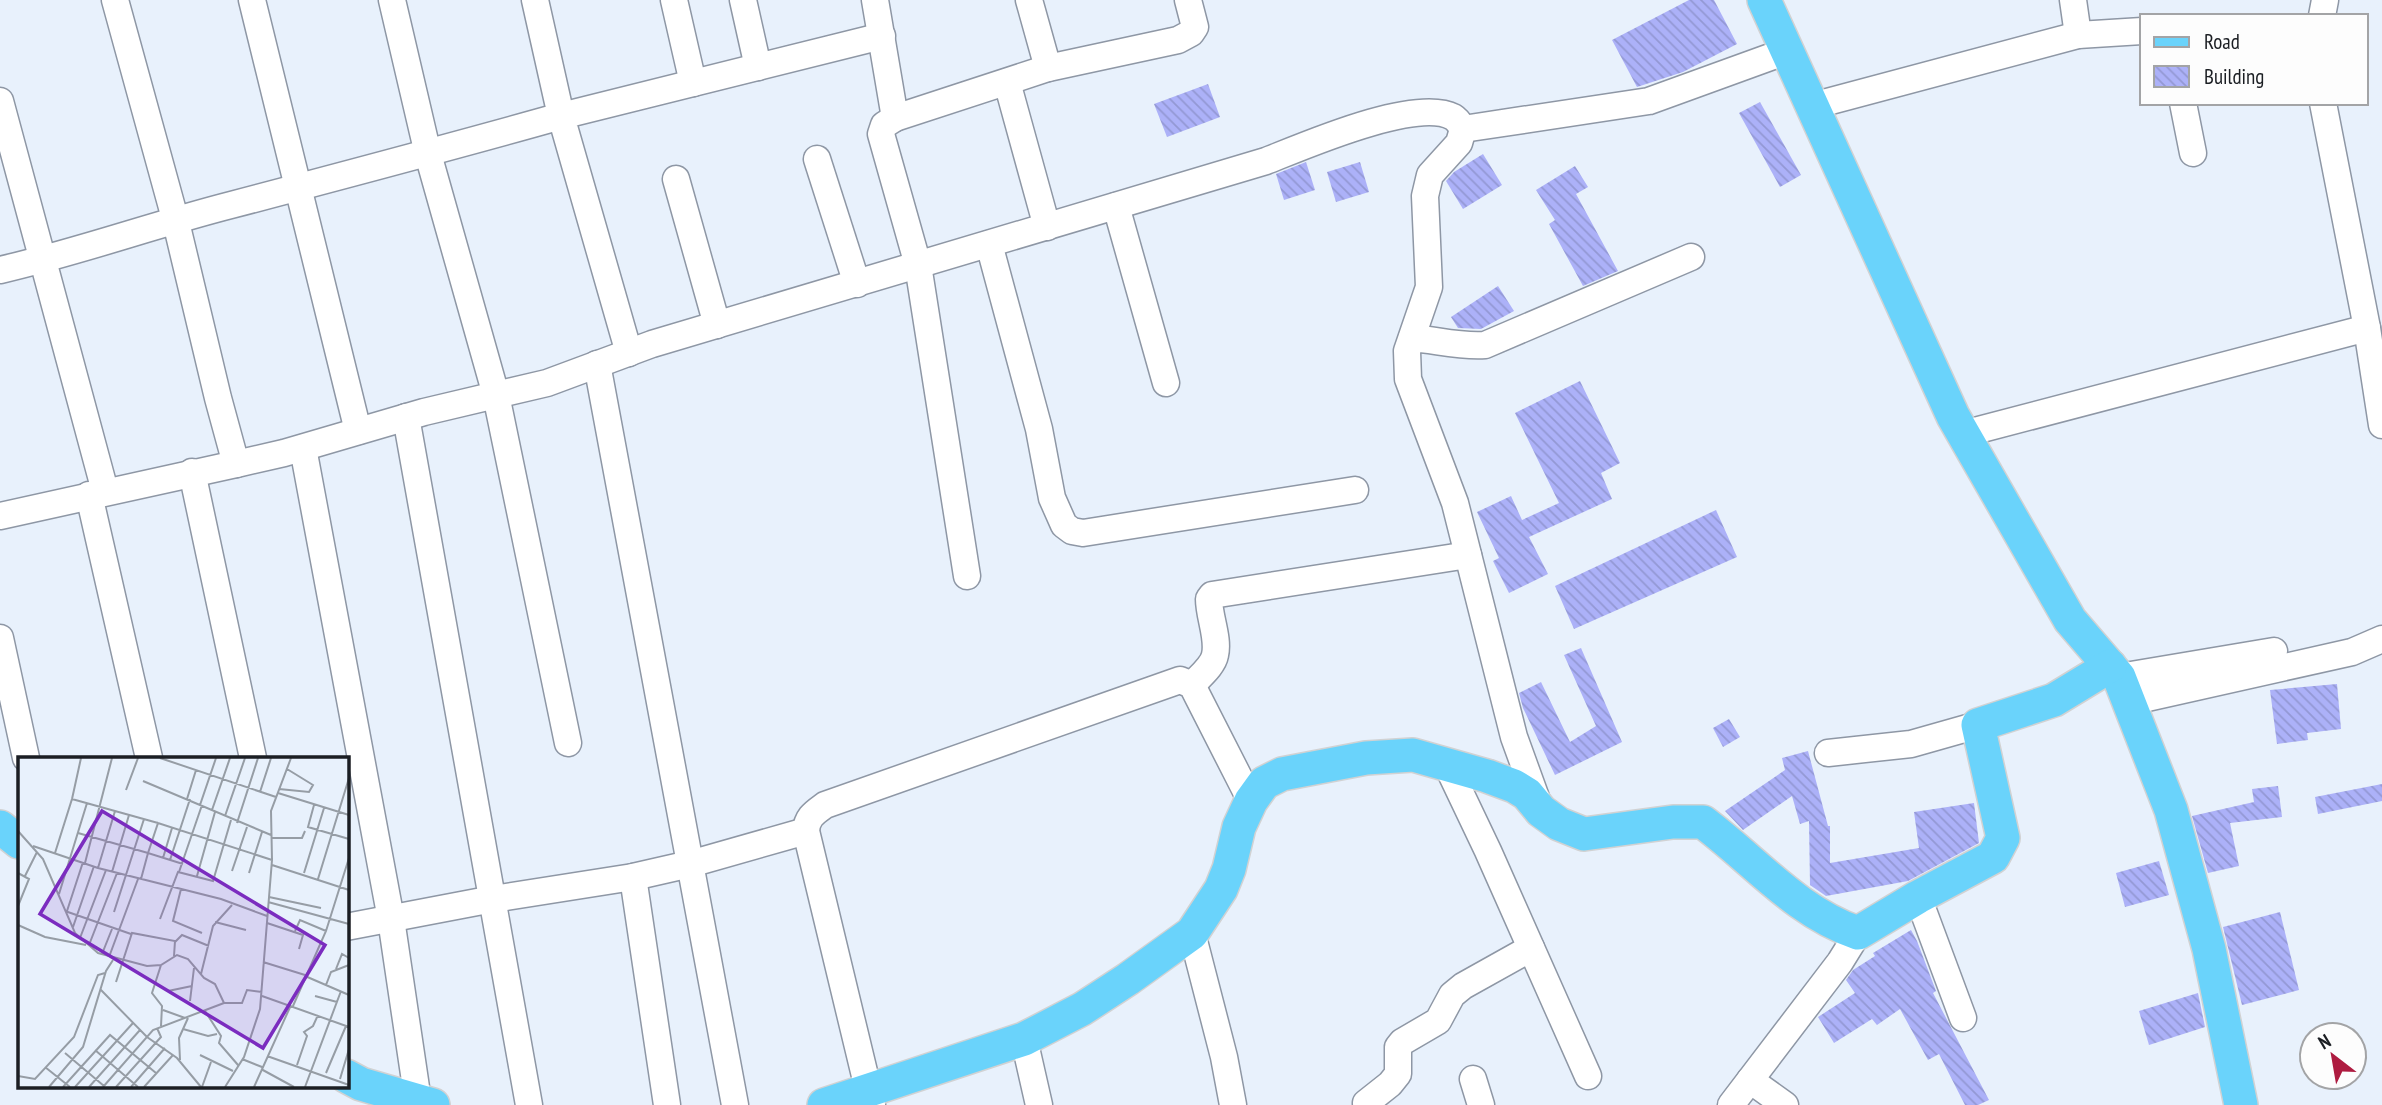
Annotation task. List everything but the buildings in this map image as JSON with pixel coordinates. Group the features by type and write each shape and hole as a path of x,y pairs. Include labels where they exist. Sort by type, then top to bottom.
{"main road":[{"path":"1764,0 1952,415 2070,620 2119,682 2171,810 2209,949 2241,1105"},
{"path":"824,1105 871,1098 1024,1039 1082,1009 1192,933 1221,889 1229,869 1239,827 1251,801 1264,783 1282,774 1366,758 1413,755 1514,786 1527,794 1541,811 1559,824 1584,834 1674,822 1703,822 1781,889 1835,925 1858,933 1993,857 2000,847 2003,838 1978,725 2119,682"},
{"path":"0,827 18,841"},
{"path":"348,1077 361,1084 426,1103"}],"street":[{"path":"115,0 176,222 236,464"},
{"path":"252,0 358,431"},
{"path":"391,0 428,154 496,395 568,743"},
{"path":"535,0 561,116 629,352"},
{"path":"674,0 693,83"},
{"path":"743,0 758,67"},
{"path":"875,0 895,118"},
{"path":"1029,0 1048,68"},
{"path":"967,576 918,265 881,134 884,125 895,118 1048,68 1185,37 1195,27 1188,0"},
{"path":"1812,106 2076,22 2140,31"},
{"path":"0,270 43,260 228,205 428,154 561,116 882,36"},
{"path":"1463,129 1649,101 1787,51"},
{"path":"1007,82 1047,226"},
{"path":"0,101 43,260 97,493 149,757"},
{"path":"2183,105 2193,153"},
{"path":"2323,105 2373,335 2382,425"},
{"path":"0,516 303,448 406,417 547,383 629,352 1266,161 1350,128 1405,114 1445,114 1456,118 1463,129 1459,143 1430,175 1425,196 1429,287 1407,351 1408,379 1455,503 1514,737 1541,811"},
{"path":"817,159 857,284"},
{"path":"676,179 717,325"},
{"path":"1116,206 1166,383"},
{"path":"989,244 1039,429 1052,498 1064,524 1072,531 1083,533 1355,490"},
{"path":"1412,338 1469,346 1485,345 1691,257"},
{"path":"1964,434 2373,335"},
{"path":"597,365 735,1105"},
{"path":"406,417 529,1105"},
{"path":"303,448 426,1103"},
{"path":"192,472 253,757"},
{"path":"1192,685 1216,656 1209,608 1212,595 1468,555"},
{"path":"0,638 26,757"},
{"path":"2119,682 2352,652 2379,639"},
{"path":"871,1098 806,831 807,820 825,805 1180,680 1192,685 1251,801"},
{"path":"1828,753 1910,744 1978,725"},
{"path":"1447,765 1587,1076"},
{"path":"348,927 493,899 633,877 806,831"},
{"path":"633,877 667,1105"},
{"path":"1918,897 1963,1017"},
{"path":"1192,933 1224,1057 1233,1105"},
{"path":"1731,1105 1840,962 1858,933"},
{"path":"1366,1103 1398,1074 1398,1047 1438,1021 1452,995 1463,986 1531,948"},
{"path":"1024,1039 1040,1105"},
{"path":"1472,1079 1481,1105"},
{"path":"1750,1080 1785,1105"}]}
